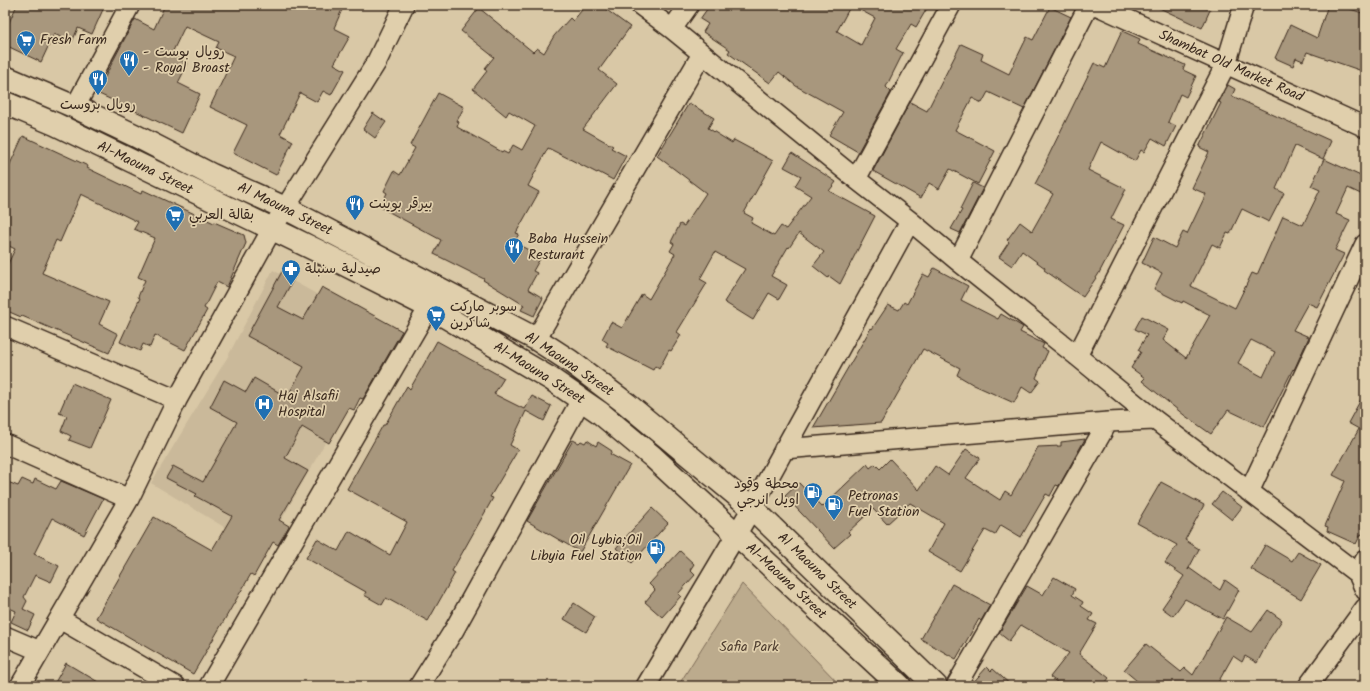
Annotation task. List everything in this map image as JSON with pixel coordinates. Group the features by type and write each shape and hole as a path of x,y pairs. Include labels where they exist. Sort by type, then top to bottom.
{"highway":[{"name":"Al Maouna Street","path":"5,77 75,107 212,175 285,208 536,339 570,361 627,404 752,508 936,686"},
{"name":"Al-Maouna Street","path":"5,103 55,124 429,307 528,365 599,412 653,457 900,686"}],"street":[{"path":"75,107 130,5"},
{"path":"20,686 129,499 177,400 272,229 376,62 404,5"},
{"path":"640,5 672,29 1155,420 1249,492 1363,575"},
{"path":"672,29 689,5"},
{"path":"856,179 951,5"},
{"path":"958,261 1089,5"},
{"name":"Shambat Old Market Road","path":"1096,5 1365,127"},
{"path":"1077,356 1226,64 1244,5"},
{"path":"536,339 702,54"},
{"path":"646,686 752,508 910,221"},
{"path":"1249,492 1365,244"},
{"path":"209,686 429,307"},
{"path":"5,326 177,400"},
{"path":"419,686 454,630 581,400"},
{"path":"784,449 1108,422 1155,420"},
{"path":"956,686 1108,422"},
{"path":"5,444 129,499"},
{"path":"1308,686 1365,608"},
{"path":"60,619 175,686"},
{"path":"5,636 40,651"}],"shaded area":[{"name":"Haj Alsafii Hospital","path":"273,270 387,333 264,551 151,483 227,358"}],"green space":[{"name":"Safia Park","path":"742,584 841,686 678,686"}],"building":[{"path":"17,5 105,5 92,34 78,28 72,42 54,34 41,62 5,45 5,31"},
{"path":"165,5 344,5 334,28 350,36 334,64 345,70 331,95 323,91 317,102 300,93 280,134 293,141 276,175 233,153 247,125 210,107 234,56 216,48 219,42 185,26 171,55 188,63 178,83 200,94 182,133 97,93 135,19 154,29"},
{"path":"586,5 600,5 630,27 599,70 617,84 583,129 613,146 611,148 626,156 613,180 548,148 528,186 539,192 516,233 519,234 514,242 541,257 533,271 537,273 528,289 543,298 534,316 521,310 524,305 483,280 484,279 434,254 441,240 380,207 387,193 384,191 394,171 400,175 415,148 410,145 438,93 464,107 457,121 459,122 457,127 502,152 508,154 513,145 522,150 535,126 509,111 506,116 473,89 487,71 485,68 494,57 461,31 479,8 533,52 537,48 544,53 554,36 570,18 573,21"},
{"path":"710,5 851,5 929,5 916,27 911,24 896,49 903,53 886,87 891,92 858,152 829,135 843,112 796,86 779,72 770,83 728,53 730,50 703,32 708,24 700,19","holes":["851,5 875,18 861,45 837,31"]},
{"path":"1153,5 1200,5 1210,10 1202,28"},
{"path":"1328,5 1339,5 1365,14 1365,72 1307,52 1303,61 1296,58 1293,66 1275,58 1290,25 1317,38"},
{"path":"1050,7 1071,17 1024,109 988,92 982,103 972,98 955,130 995,151 978,184 950,169 939,189 929,183 921,198 873,171 910,102 927,111 961,44 983,54 981,60 1009,74 1027,37 1033,40"},
{"path":"1122,31 1140,39 1138,44 1185,65 1183,70 1196,76 1186,97 1180,94 1168,122 1176,126 1166,146 1152,138 1144,152 1141,150 1135,161 1101,142 1088,170 1126,189 1111,219 1124,225 1098,275 1083,297 1044,270 1045,268 1022,251 1012,266 999,257 1009,242 1007,240 1020,222 1032,231 1053,194 1035,184 1094,63 1105,68"},
{"path":"1228,85 1235,89 1232,96 1331,141 1323,159 1295,146 1276,189 1284,193 1269,222 1242,209 1230,234 1227,233 1220,248 1212,244 1191,286 1235,308 1252,273 1257,275 1283,216 1303,225 1320,190 1311,186 1324,159 1365,178 1365,196 1348,188 1336,214 1350,220 1335,250 1344,254 1317,307 1308,303 1293,330 1309,337 1294,370 1293,369 1264,427 1228,410 1211,434 1184,415 1142,381 1145,378 1131,368 1141,352 1138,350 1147,335 1135,329 1142,316 1169,330 1163,340 1186,358 1210,315 1183,301 1182,303 1154,289 1162,273 1142,263 1154,237 1175,248 1183,232 1187,234 1206,194 1192,188 1209,152 1199,147 1221,103 1219,102","holes":["1251,340 1275,352 1263,377 1238,363"]},
{"path":"689,103 714,118 708,128 732,143 734,140 773,161 744,213 753,218 751,223 774,236 781,226 786,229 811,196 795,186 801,176 784,167 792,153 836,182 829,191 875,216 840,284 829,276 828,278 813,266 824,252 799,233 789,248 788,247 771,276 787,285 779,299 769,293 753,320 724,302 745,269 715,252 700,279 707,283 677,332 681,335 671,351 669,350 659,369 655,366 653,370 606,346 608,343 602,339 611,322 622,328 642,294 649,299 675,254 670,251 674,244 671,242 680,224 684,226 706,193 657,156"},
{"path":"373,113 386,122 375,138 363,129"},
{"path":"23,136 88,166 87,168 141,194 143,190 214,223 244,235 246,243 227,287 217,282 204,308 207,310 185,350 155,335 150,347 143,344 140,351 120,342 140,298 138,297 145,280 138,277 155,238 134,229 138,222 81,194 60,242 56,240 42,273 109,302 99,324 118,334 109,353 5,310 5,270 15,249 5,244 5,175"},
{"path":"973,183 983,188 960,233 951,229 962,210 960,209"},
{"path":"286,264 298,271 278,307 303,320 322,287 402,331 363,399 360,398 354,410 349,408 329,443 302,427 285,458 308,471 279,520 289,526 278,545 273,542 254,576 251,574 193,674 96,618 154,517 212,550 232,516 195,496 197,494 166,478 173,466 203,482 237,422 210,407 224,380 246,392 254,378 287,397 304,367 247,336"},
{"path":"934,268 968,286 961,300 998,319 1001,314 1023,327 1020,332 1044,344 1042,348 1048,351 1036,378 1040,381 1031,393 1022,387 1014,403 974,385 957,375 960,368 923,349 881,423 813,428 871,328 872,329 888,305 899,310 904,302 907,304 923,274 929,277"},
{"path":"437,341 504,378 494,394 524,409 532,396 551,406 544,421 526,411 510,445 518,450 490,497 493,498 452,571 455,573 428,621 386,598 382,605 364,595 366,592 306,558 317,539 338,551 349,531 390,555 407,522 347,489 383,425 385,425 407,386 410,389"},
{"path":"72,383 111,400 90,448 69,440 71,436 61,431 67,416 59,413"},
{"path":"1365,392 1365,536 1361,534 1356,544 1327,531 1328,527 1325,526 1345,481 1333,475 1359,429 1348,423"},
{"path":"1085,439 1059,486 1056,485 1050,496 1046,494 1021,537 1001,525 995,535 985,530 960,571 928,552 944,523 910,503 887,524 873,509 848,532 850,534 834,548 785,496 799,483 822,507 867,464 870,468 875,464 880,469 890,459 919,490 935,466 948,475 966,449 980,458 966,478 1000,500 1005,491 1011,495 1038,447 1061,446 1061,442"},
{"path":"573,440 579,443 581,441 585,443 587,440 596,446 598,442 612,451 610,454 630,465 580,552 527,521"},
{"path":"22,479 33,484 35,479 56,489 61,481 103,499 84,535 52,518 34,554 59,566 51,582 35,575 24,597 27,601 23,609 35,615 28,630 11,622 16,611 5,606 5,481 18,486"},
{"path":"1161,482 1204,505 1185,540 1199,549 1189,568 1220,590 1225,580 1239,590 1223,619 1185,599 1173,616 1162,608 1184,576 1165,563 1177,545 1137,523"},
{"path":"1222,492 1242,507 1232,520 1212,504"},
{"path":"652,508 668,523 632,563 616,548"},
{"path":"1265,545 1292,561 1298,552 1321,565 1301,599 1251,569"},
{"path":"680,551 694,564 690,570 695,575 678,594 681,596 662,617 645,602 655,590 649,584"},
{"path":"1054,577 1075,589 1072,595 1083,602 1081,606 1093,614 1089,620 1097,624 1079,654 1109,678 1103,686 1062,686 1050,677 1069,653 1021,625 1009,641 999,633 1027,586 1043,595"},
{"path":"952,584 990,605 981,621 979,619 956,659 921,639"},
{"path":"574,603 595,617 586,632 564,619"},
{"path":"1268,610 1282,620 1270,638 1257,663 1245,656 1242,662 1233,656 1216,686 1143,686 1124,670 1146,644 1181,672 1185,668 1193,675 1226,617 1252,632"},
{"path":"66,663 105,686 53,686"},
{"path":"987,667 991,671 993,669 1012,686 970,686"}],"place":[{"name":"Fresh Farm","path":"26,57"},
{"name":"- رويال بوست - Royal Broast","path":"129,77"},
{"name":"رويال بروست","path":"98,96"},
{"name":"بيرقر بوينت","path":"355,221"},
{"name":"بقالة العربي","path":"175,232"},
{"name":"Baba Hussein Resturant","path":"514,264"},
{"name":"صيدلية سنبلة","path":"291,286"},
{"name":"سوبر ماركت شاكرين","path":"436,332"},
{"name":"Haj Alsafii Hospital","path":"264,421"},
{"name":"محطة وقود اويل انرجي","path":"813,509"},
{"name":"Petronas Fuel Station","path":"834,521"},
{"name":"Oil Lybia;Oil Libyia Fuel Station","path":"656,565"}]}
